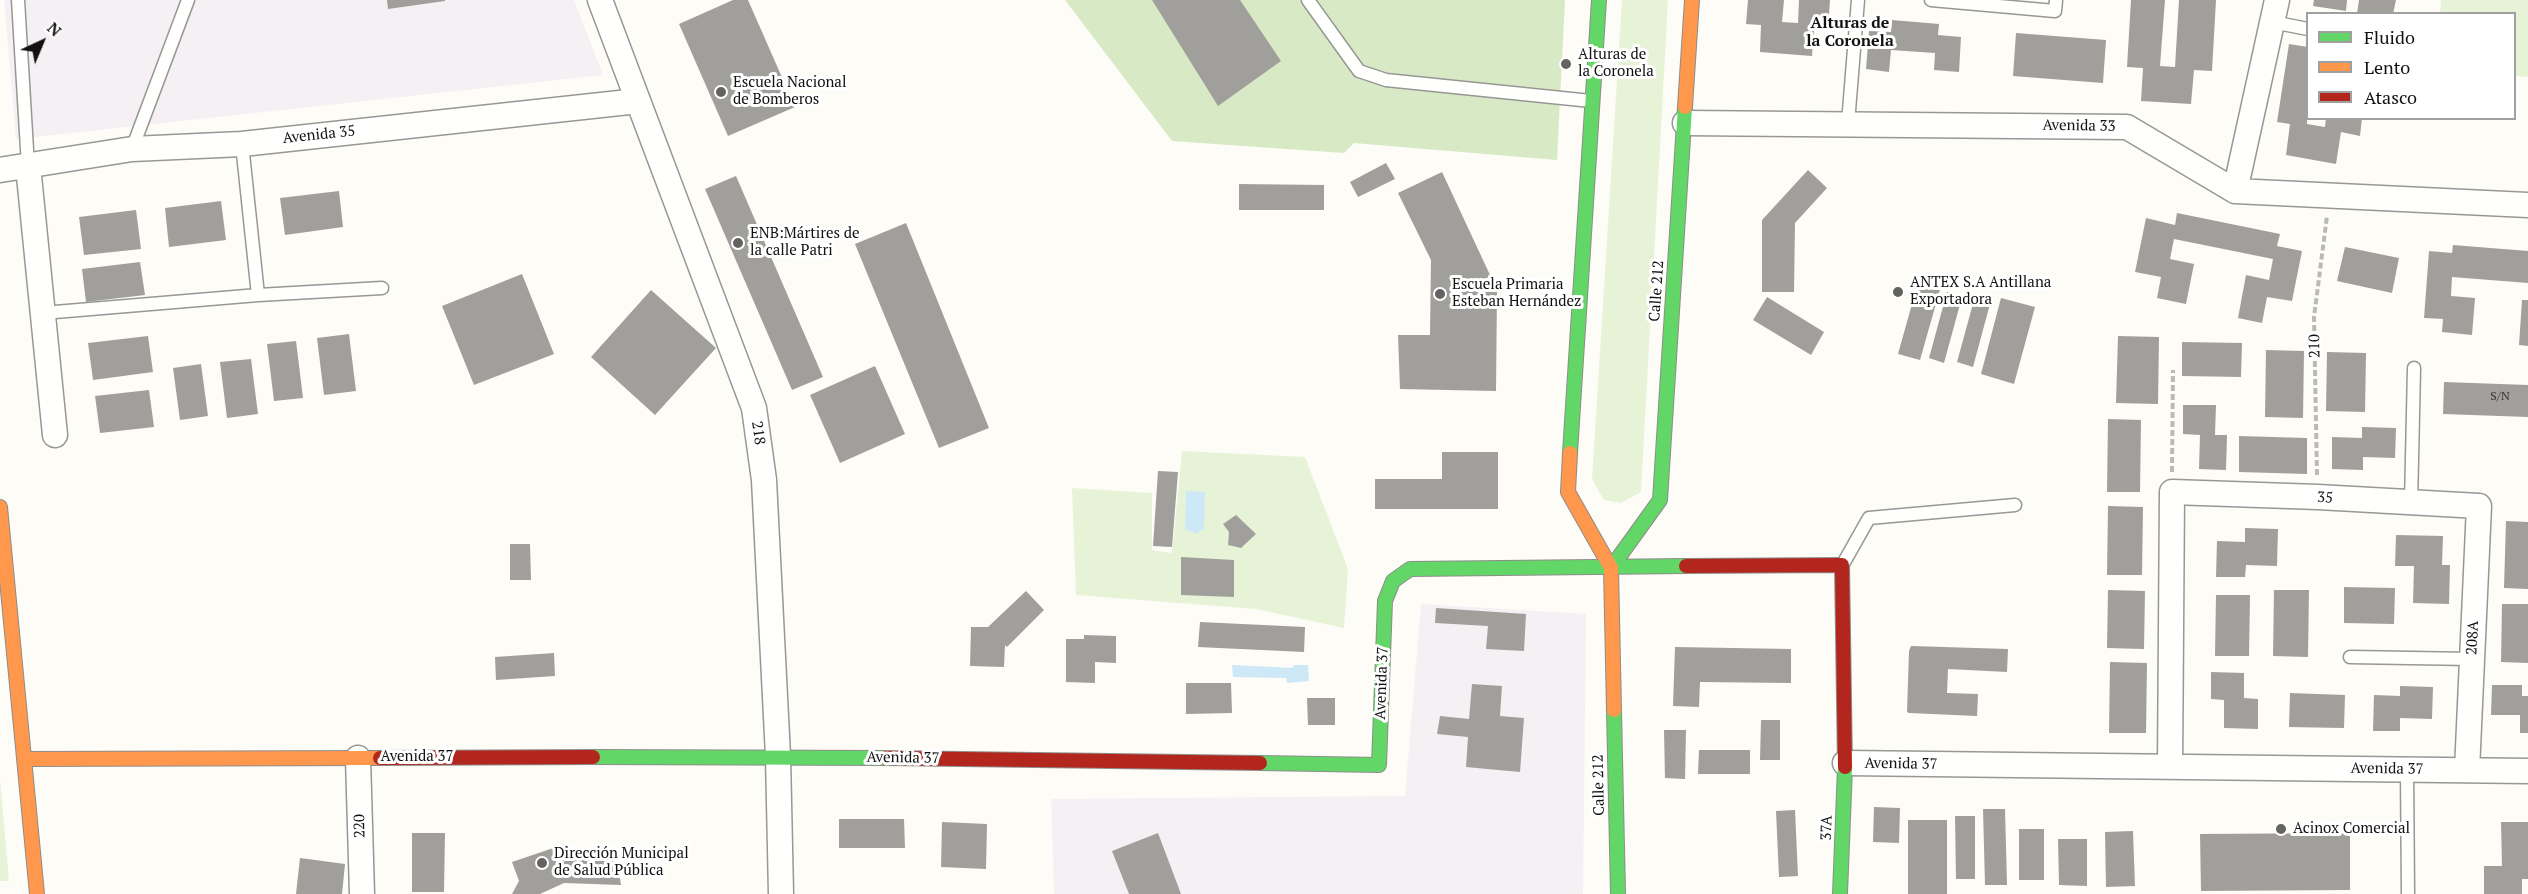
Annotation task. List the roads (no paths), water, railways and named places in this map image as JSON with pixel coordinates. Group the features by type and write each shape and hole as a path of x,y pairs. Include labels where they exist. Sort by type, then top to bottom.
{"street":[{"name":"218","path":"600,0 754,408 764,480 778,756 781,894"},
{"name":"Calle 212","path":"1599,0 1568,492 1611,568 1618,894"},
{"name":"Calle 212","path":"1611,568 1660,500 1692,0"},
{"path":"2235,191 2274,11"},
{"name":"Avenida 35","path":"0,170 132,149 242,144 638,101"},
{"name":"Avenida 33","path":"1685,123 2127,127 2235,191 2528,205"},
{"path":"28,166 55,435"},
{"name":"35","path":"2170,767 2172,492 2479,506"},
{"name":"208A","path":"2467,770 2479,506"},
{"path":"0,507 15,717 24,759 37,894"},
{"name":"Avenida 37","path":"24,759 778,756 1379,765 1385,601 1393,581 1410,568 1842,565 1845,763 2528,771"},
{"name":"220","path":"358,758 362,894"},
{"name":"37A","path":"1840,894 1845,763"}],"lane":[{"path":"18,0 28,166"},
{"path":"132,149 188,0"},
{"path":"1308,0 1359,71 1386,80 1593,101"},
{"path":"1848,123 1858,0"},
{"path":"1931,0 2055,11 2056,0"},
{"path":"2274,11 2306,28"},
{"path":"242,144 258,296"},
{"path":"43,313 382,288"},
{"path":"2411,504 2414,368"},
{"path":"1842,565 1869,519 2015,505"},
{"path":"2350,657 2472,660"},
{"path":"2407,769 2408,894"}],"water":[{"path":"1186,491 1205,492 1204,530 1200,530 1197,534 1185,529"},
{"path":"1232,665 1292,668 1294,665 1308,665 1309,681 1287,683 1286,678 1233,677"}],"place":[{"name":"Alturas de la Coronela","path":"1566,64"},
{"name":"Escuela Nacional de Bomberos","path":"721,92"},
{"name":"ENB:Mártires de la calle Patri","path":"738,243"},
{"name":"ANTEX S.A Antillana Exportadora","path":"1898,292"},
{"name":"Escuela Primaria Esteban Hernández","path":"1440,294"},
{"name":"Acinox Comercial","path":"2281,829"},
{"name":"Dirección Municipal de Salud Pública","path":"542,863"}],"district":[{"name":"Alturas de la Coronela","path":"1850,32"}]}
